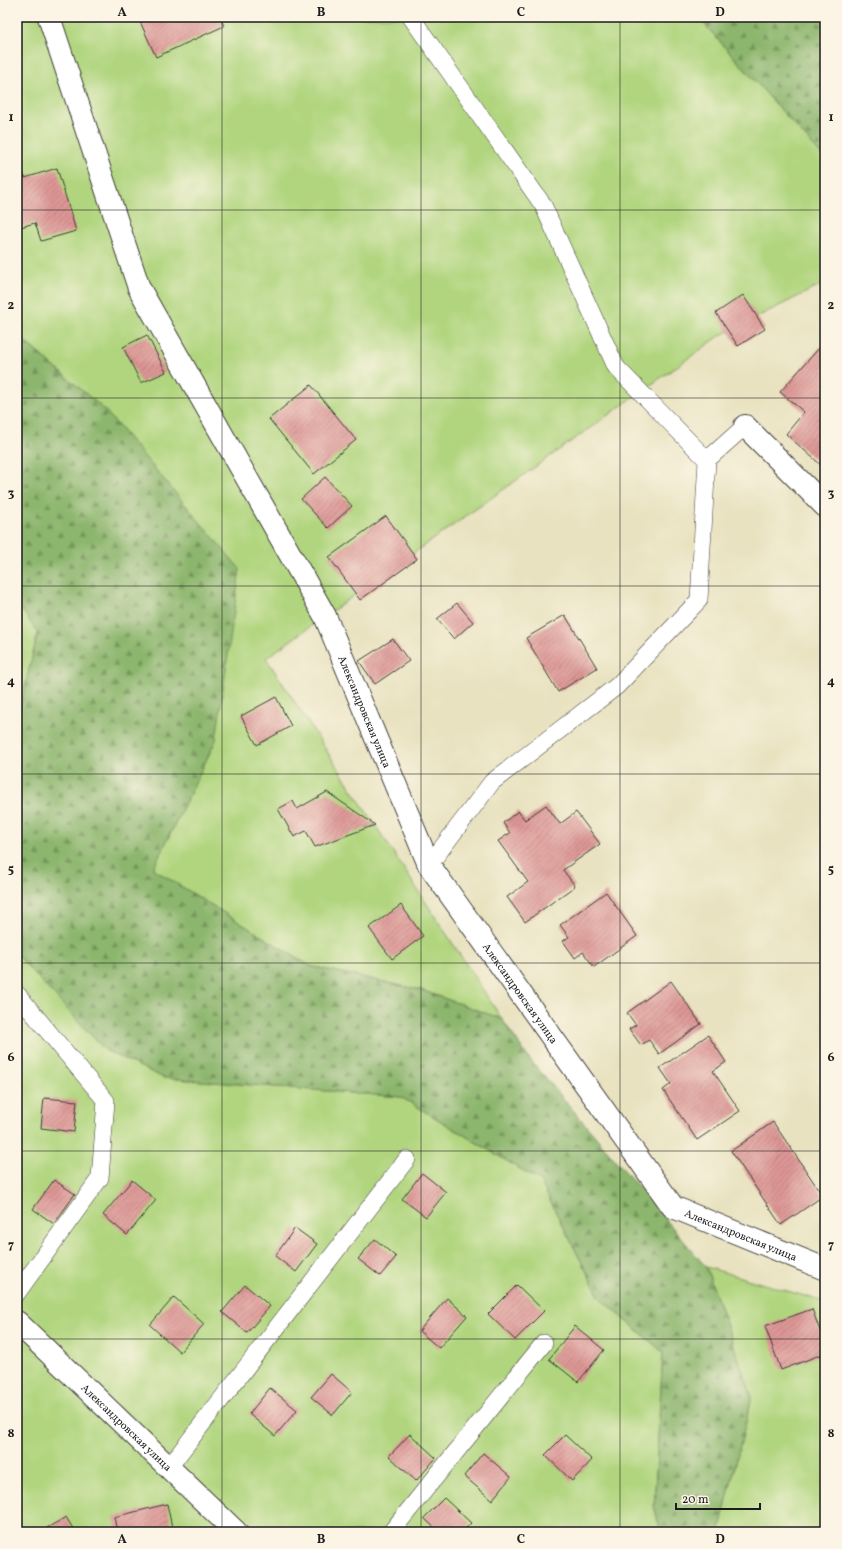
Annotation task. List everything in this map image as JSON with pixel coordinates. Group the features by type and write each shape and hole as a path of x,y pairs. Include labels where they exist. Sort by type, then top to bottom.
{"street":[{"name":"Александровская улица","path":"49,17 139,288 325,616 429,865 673,1207 823,1270"},
{"path":"745,426 825,506"},
{"name":"Александровская улица","path":"17,1322 236,1532"}],"lane":[{"path":"411,17 543,205 616,367 707,460"},
{"path":"429,865 492,782 617,686 699,600 707,460 745,426"},
{"path":"17,994 106,1101 100,1178 17,1293"},
{"path":"169,1467 407,1159"},
{"path":"391,1532 544,1343"}],"green space":[{"path":"17,17 698,17 825,159 825,283 721,335 266,658 502,1019 421,990 310,966 153,869 216,740 104,409 17,335"},
{"path":"698,17 825,17 825,159"},
{"path":"17,335 104,409 240,569 216,740 153,869 310,966 421,990 502,1019 528,1057 706,1267 752,1397 719,1532 661,1532 654,1506 663,1352 600,1298 540,1181 401,1097 164,1078 105,1050 17,955 17,719 38,633 17,603"},
{"path":"17,603 38,632 17,719"},
{"path":"17,955 105,1050 164,1078 401,1097 540,1181 600,1298 663,1352 654,1506 661,1532 17,1532"},
{"path":"706,1267 825,1302 825,1532 719,1532 752,1397"}],"building":[{"path":"138,17 220,17 224,26 156,57"},
{"path":"21,167 25,178 57,168 76,231 41,241 35,223 17,228 17,168"},
{"path":"743,295 765,329 738,346 716,313"},
{"path":"147,335 166,372 141,383 123,347"},
{"path":"820,347 825,351 825,461 821,465 786,434 804,412 780,392"},
{"path":"311,385 356,440 314,474 269,419"},
{"path":"325,477 352,506 328,528 301,499"},
{"path":"386,516 417,559 360,600 329,557"},
{"path":"457,603 473,622 454,639 437,619"},
{"path":"565,615 597,668 558,692 526,638"},
{"path":"393,639 409,661 375,684 359,661"},
{"path":"276,697 291,726 257,745 241,716"},
{"path":"327,792 375,825 315,847 306,831 294,837 278,809 293,801 297,809"},
{"path":"546,805 560,824 576,812 600,844 563,870 575,886 525,922 507,897 528,882 498,841 510,833 503,823 518,811 525,820"},
{"path":"606,892 637,936 594,967 583,952 575,958 563,941 569,937 560,925"},
{"path":"401,905 423,936 392,959 369,928"},
{"path":"671,981 701,1024 659,1054 649,1040 641,1045 629,1029 636,1025 627,1013"},
{"path":"708,1035 726,1062 713,1071 740,1111 697,1140 663,1090 671,1084 660,1068"},
{"path":"44,1098 77,1101 74,1132 41,1128"},
{"path":"773,1122 823,1196 781,1225 731,1151"},
{"path":"422,1173 446,1192 426,1217 402,1199"},
{"path":"54,1180 75,1194 54,1224 33,1209"},
{"path":"132,1180 156,1200 127,1235 103,1215"},
{"path":"295,1228 317,1244 296,1272 275,1256"},
{"path":"375,1239 396,1257 380,1276 358,1259"},
{"path":"245,1285 270,1306 247,1333 222,1312"},
{"path":"517,1285 544,1311 515,1340 488,1314"},
{"path":"174,1297 204,1324 180,1352 150,1325"},
{"path":"447,1298 467,1316 439,1348 419,1331"},
{"path":"812,1309 825,1344 825,1353 781,1370 765,1326"},
{"path":"575,1326 604,1350 578,1382 549,1359"},
{"path":"331,1374 352,1392 333,1415 311,1397"},
{"path":"270,1388 297,1410 275,1436 249,1414"},
{"path":"410,1434 436,1458 416,1481 389,1456"},
{"path":"565,1435 592,1460 572,1481 545,1455"},
{"path":"483,1453 511,1477 492,1500 464,1476"},
{"path":"444,1498 471,1523 462,1532 439,1532 424,1518"},
{"path":"167,1504 173,1532 117,1532 114,1517"},
{"path":"66,1517 75,1532 40,1532"}]}
